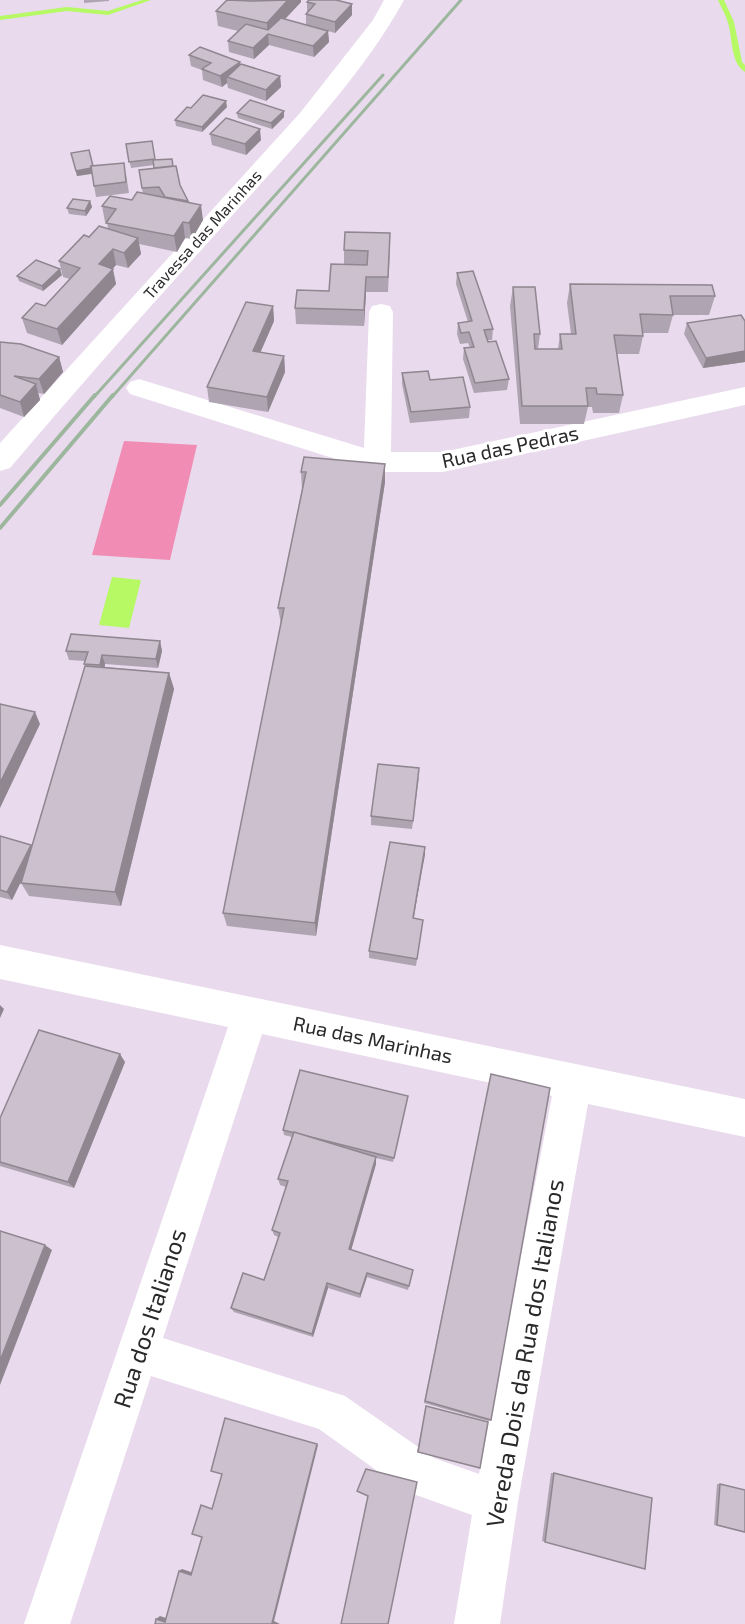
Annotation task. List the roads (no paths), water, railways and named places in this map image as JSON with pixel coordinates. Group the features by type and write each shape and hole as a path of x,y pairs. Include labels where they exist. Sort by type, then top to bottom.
{"street":[{"name":"Travessa das Marinhas","path":"0,461 73,362 308,118 382,22 394,0"},
{"path":"377,462 381,312"},
{"name":"Rua das Pedras","path":"139,388 377,462 443,462 745,396"},
{"name":"Rua das Marinhas","path":"0,962 251,1012 745,1118"},
{"name":"Rua dos Italianos","path":"47,1624 251,1012"},
{"name":"Vereda Dois da Rua dos Italianos","path":"477,1624 496,1502 573,1082"},
{"path":"139,1351 330,1411 422,1475 496,1502"}],"waterway":[{"path":"0,18 67,9 108,13 148,0"},
{"path":"721,0 731,22 739,62 745,70"}],"railway":[{"path":"112,397 461,0"},
{"path":"94,397 383,75"},
{"path":"0,505 95,395"},
{"path":"0,528 113,395"}]}
